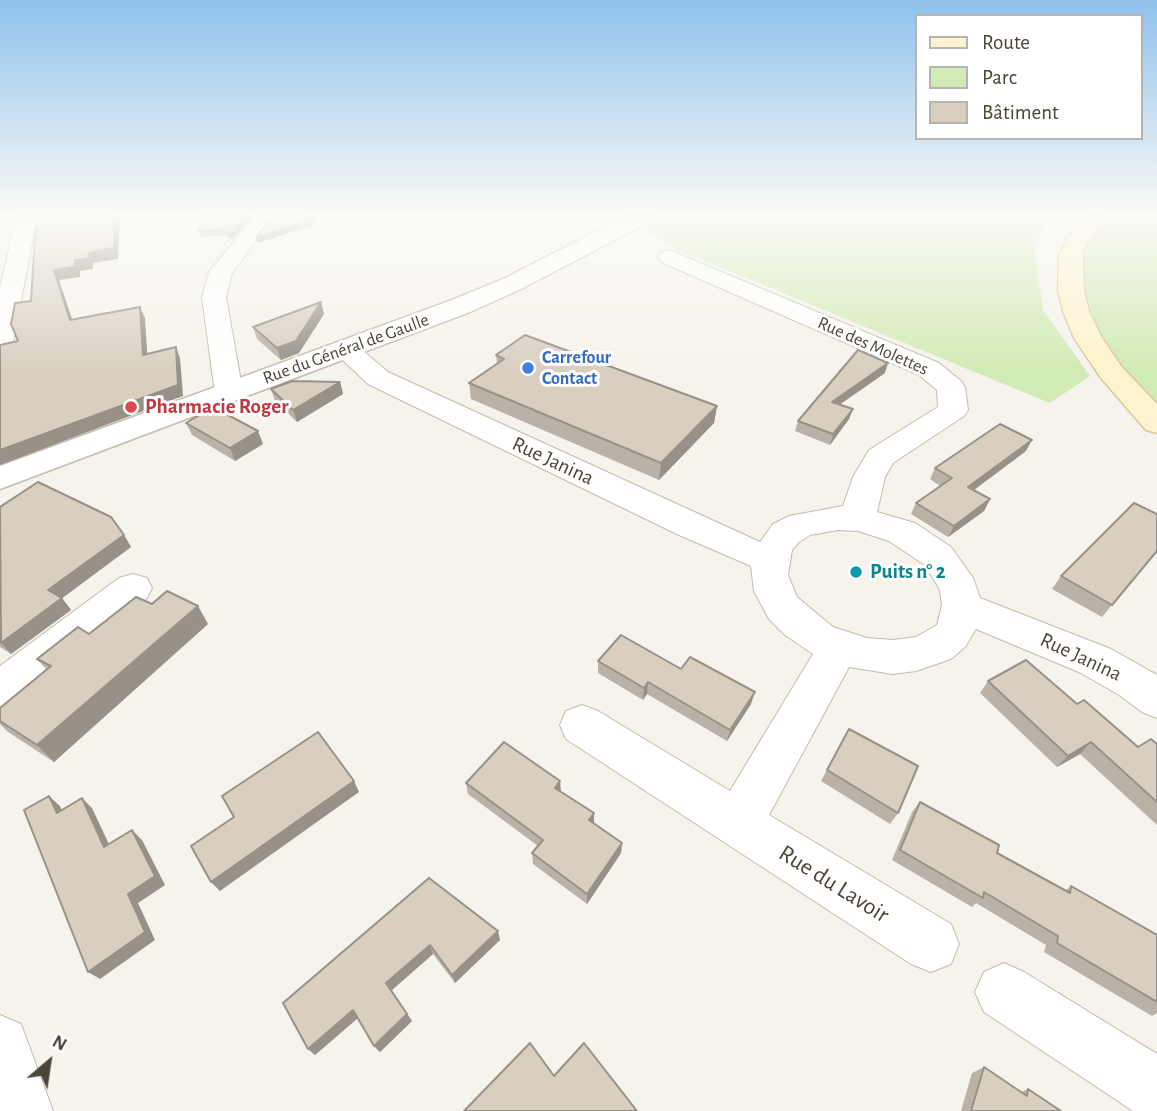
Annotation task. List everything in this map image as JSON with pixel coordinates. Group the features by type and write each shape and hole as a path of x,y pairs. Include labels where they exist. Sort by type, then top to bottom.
{"main road":[{"path":"1071,268 1071,290 1076,311 1088,338 1111,372 1157,423"}],"street":[{"path":"0,343 16,268"},
{"path":"224,268 214,297 229,393"},
{"name":"Rue du Général de Gaulle","path":"0,478 461,306 543,268"},
{"name":"Rue des Molettes","path":"694,268 929,369 951,387 953,410 880,457 869,477 860,504 859,519"},
{"name":"Rue Janina","path":"345,350 378,379 691,526 770,559"},
{"path":"859,519 902,532 938,556 951,572 959,588 962,607 960,621 951,636 936,647 916,654 893,657 867,655 837,647 799,624 783,608 768,575 770,559 781,539 801,525 818,520 859,519"},
{"path":"0,690 133,588"},
{"name":"Rue Janina","path":"962,607 1096,661 1134,682 1157,699"},
{"path":"737,823 828,668 837,647"},
{"name":"Rue du Lavoir","path":"582,725 931,944"},
{"path":"1004,992 1157,1090"},
{"path":"0,1045 21,1111"}],"green space":[{"path":"722,268 1037,268 1043,310 1090,376 1050,403"},
{"path":"1083,268 1157,268 1157,401 1128,373 1103,340 1090,313 1084,292"}],"building":[{"path":"33,268 69,268 54,270 70,320 140,307 143,355 176,347 178,385 0,450 0,345 18,341 11,324 15,303 31,301"},
{"path":"321,302 296,341 277,348 253,327"},
{"path":"525,335 717,406 661,463 469,383 504,359 496,355"},
{"path":"858,350 888,363 832,402 853,409 833,434 798,421"},
{"path":"292,381 340,382 293,410 271,389"},
{"path":"213,407 258,431 230,448 186,423"},
{"path":"1000,424 1032,440 968,487 990,499 954,526 916,503 952,478 935,468"},
{"path":"38,482 111,517 124,535 48,590 62,598 1,643 0,507"},
{"path":"1134,503 1157,514 1157,551 1112,605 1061,576"},
{"path":"167,591 198,606 37,745 0,721 0,708 51,666 37,659 78,627 89,634 136,597 152,604"},
{"path":"621,635 681,669 690,657 755,692 730,730 648,682 644,688 598,661"},
{"path":"1026,660 1077,704 1084,700 1138,747 1151,739 1157,744 1157,802 1091,742 1068,756 988,681"},
{"path":"849,729 918,766 898,813 827,770"},
{"path":"318,732 354,781 211,882 191,846 234,817 222,796"},
{"path":"504,742 560,781 555,788 594,813 589,820 622,843 587,894 532,853 543,840 466,783"},
{"path":"49,796 57,813 82,798 104,847 132,830 155,876 128,894 145,932 88,972 24,810"},
{"path":"920,802 999,845 997,853 1070,893 1071,886 1157,935 1157,1002 1057,943 1058,936 984,892 983,898 900,850"},
{"path":"429,878 498,931 452,975 430,945 386,983 407,1014 374,1046 353,1010 308,1049 283,1003"},
{"path":"530,1043 554,1076 584,1043 637,1111 464,1111"},
{"path":"984,1067 1027,1096 1028,1089 1061,1111 971,1111"}],"place":[{"name":"Carrefour Contact","path":"528,368"},
{"name":"Pharmacie Roger","path":"131,407"},
{"name":"Puits n° 2","path":"856,572"}]}
